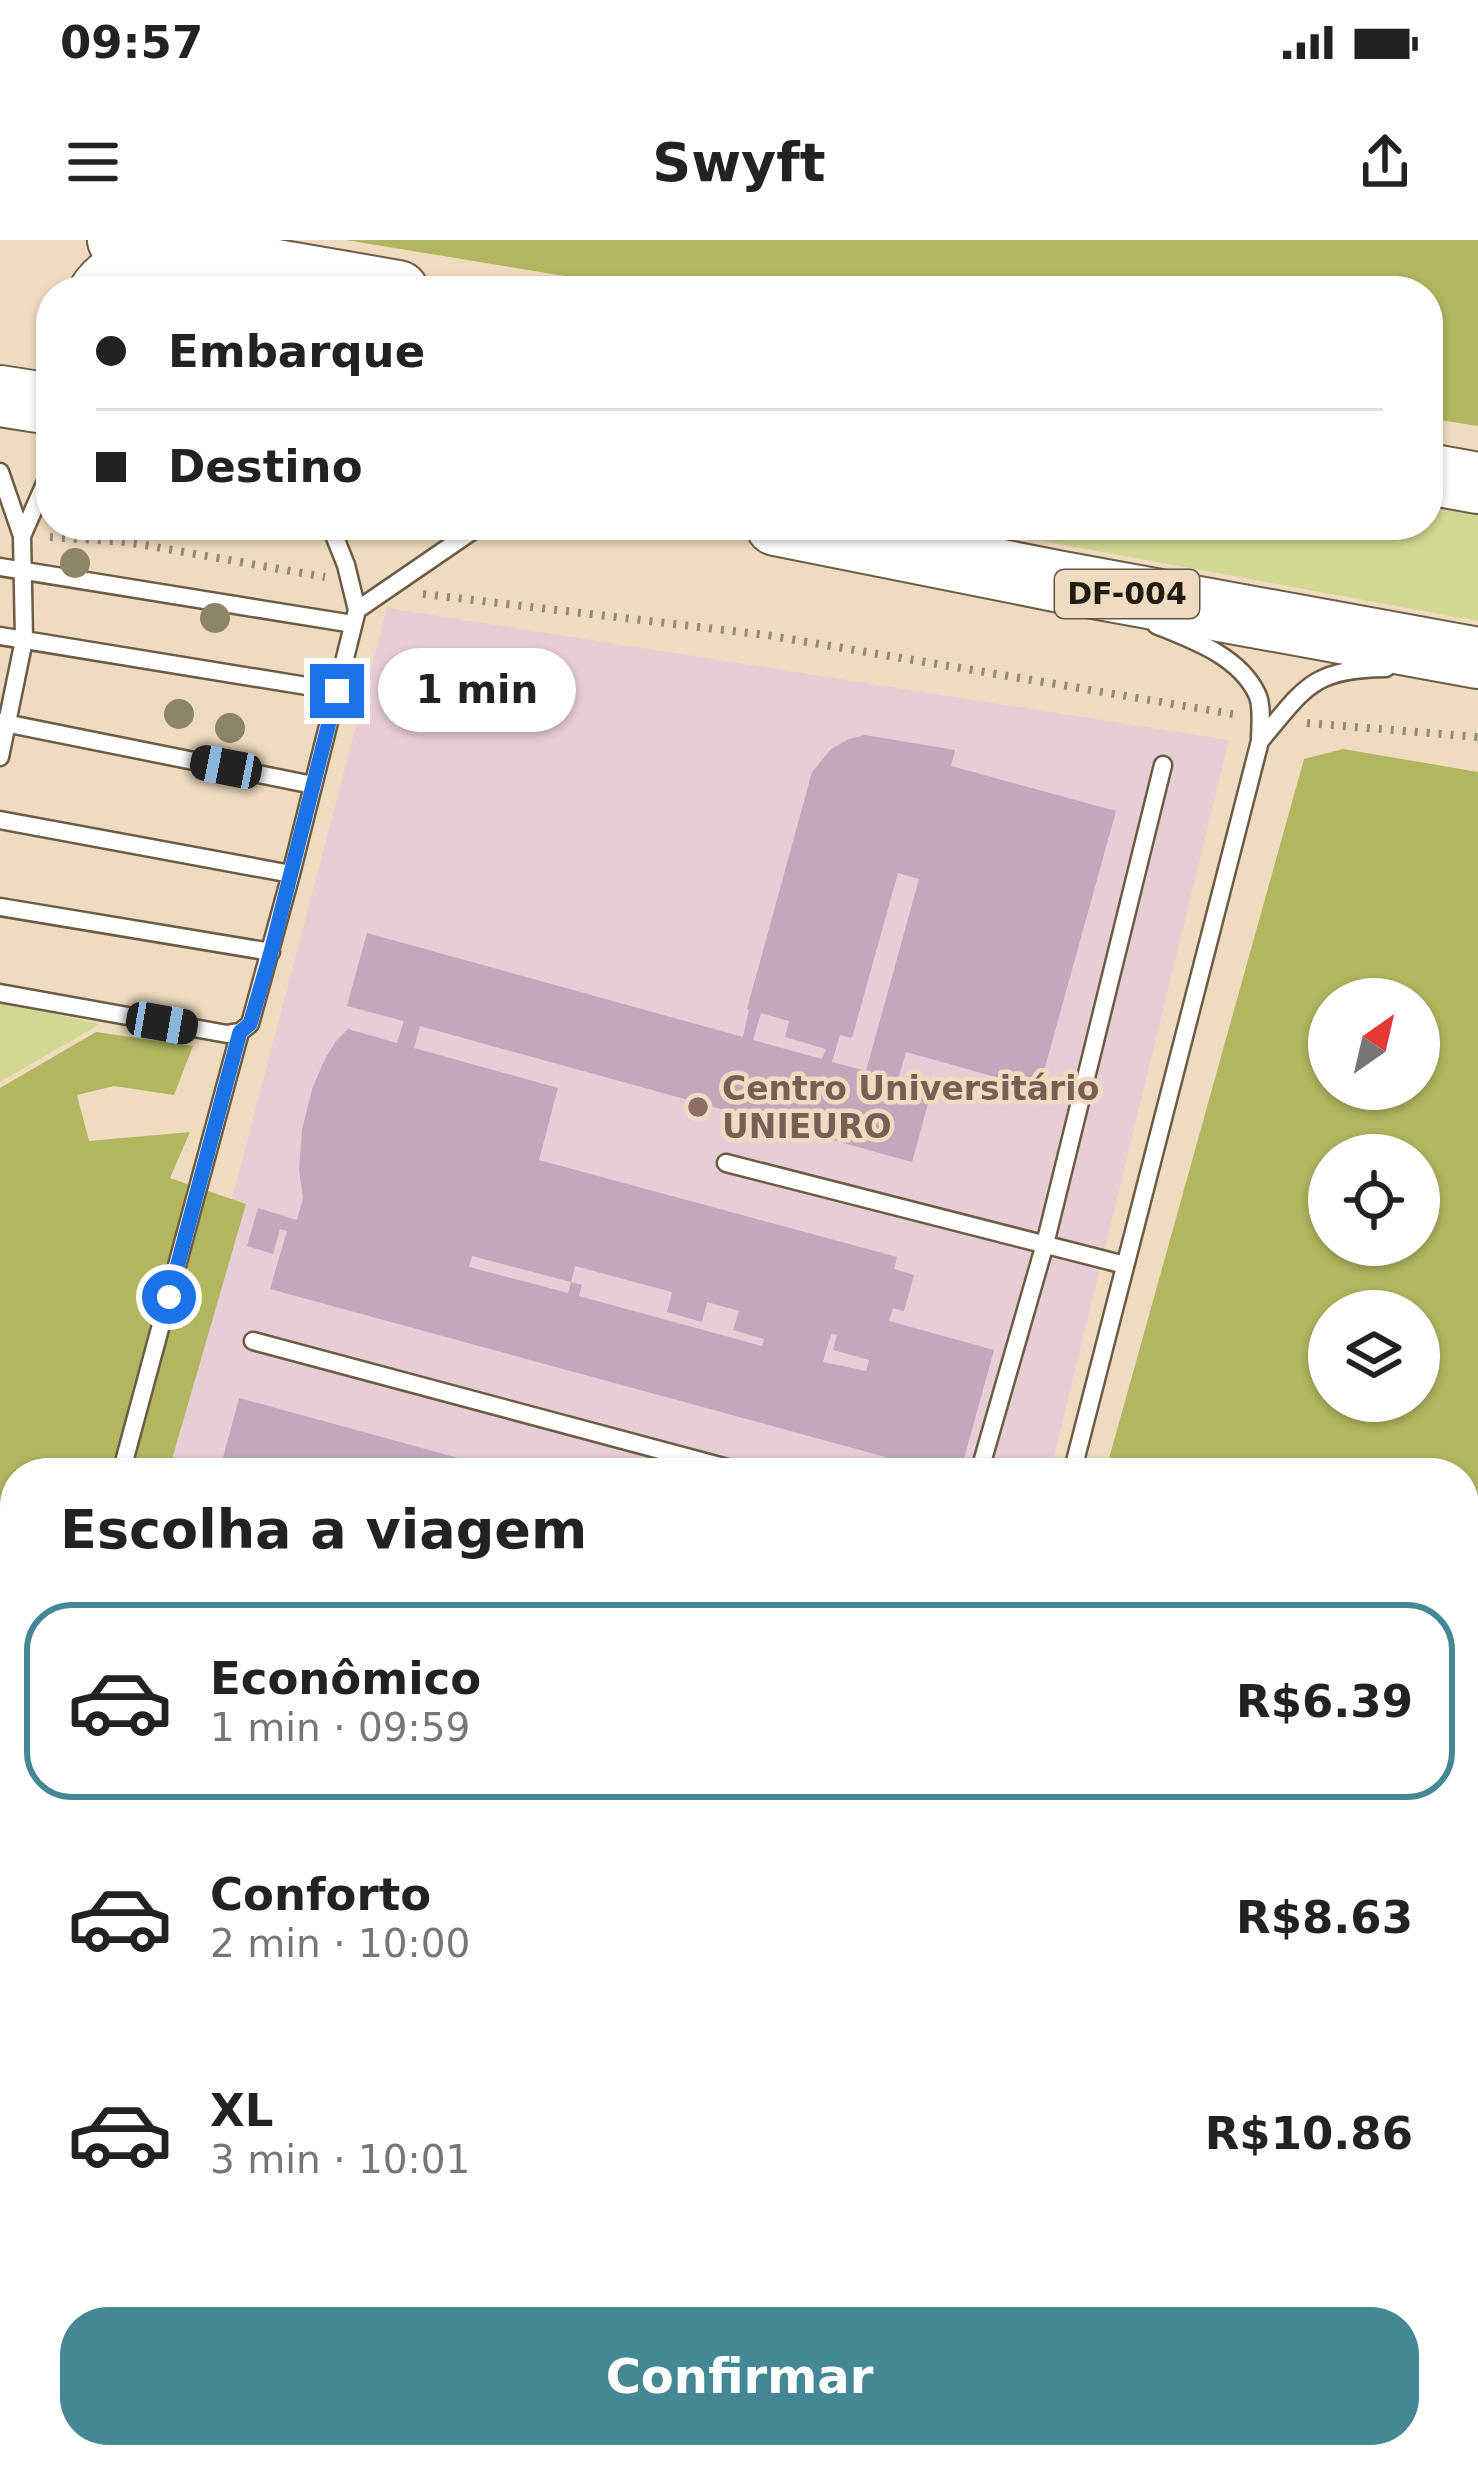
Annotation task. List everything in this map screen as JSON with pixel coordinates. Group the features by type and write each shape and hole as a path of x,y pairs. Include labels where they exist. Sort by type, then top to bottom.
{"highway":[{"path":"118,240 311,276"},
{"path":"115,276 137,262 178,253"},
{"path":"0,397 36,402"},
{"path":"1443,477 1478,483"},
{"name":"DF-004","path":"851,540 1455,663"}],"lane":[{"path":"0,472 22,536 23,570 23,640 3,722 0,757"},
{"path":"22,536 36,504"},
{"path":"125,1458 240,1032 250,1024 271,952 355,617 350,580 335,540"},
{"path":"0,567 355,617 459,540"},
{"path":"1056,581 1198,643 1237,666 1260,697 1269,720"},
{"path":"0,636 337,691"},
{"path":"1455,663 1478,667"},
{"path":"1076,1458 1260,741 1269,720 1327,675 1408,668"},
{"path":"3,722 313,785"},
{"path":"983,1458 1045,1244 1163,765"},
{"path":"0,820 291,874"},
{"path":"0,907 271,952"},
{"path":"0,993 203,1031 240,1032"},
{"path":"726,1163 1125,1264"},
{"path":"253,1341 690,1458"}],"path":[{"path":"22,536 36,537"},
{"path":"92,540 350,580"},
{"path":"386,590 766,635 1269,720 1478,737"}],"shaded area":[{"name":"Centro Universitário UNIEURO","path":"387,608 1229,740 1054,1458 164,1458"}],"green space":[{"path":"346,240 1478,240 1478,426 1443,420 1443,276 565,276"},
{"path":"1443,503 1478,509 1478,621 1038,540 1443,540"},
{"path":"1343,749 1478,772 1478,1458 1109,1458 1304,759"},
{"path":"0,1002 100,1024 0,1082"},
{"path":"96,1032 193,1046 174,1095 114,1086 77,1095 89,1141 190,1132 170,1178 246,1204 172,1458 0,1458 0,1088"}],"building":[{"path":"865,735 955,750 951,766 1116,811 1039,1089 906,1052 898,1080 932,1089 912,1162 420,1026 414,1048 558,1088 539,1160 897,1257 894,1269 914,1275 904,1311 893,1308 889,1321 994,1350 964,1458 889,1458 270,1289 287,1231 280,1229 273,1254 247,1246 258,1208 297,1220 303,1198 302,1130 325,1059 348,1029 397,1043 404,1021 347,1006 367,933 743,1037 812,772 831,749","holes":["898,873 919,879 866,1071 832,1062 840,1035 852,1038","761,1013 789,1021 785,1037 826,1049 822,1059 753,1040","472,1256 571,1282 568,1293 469,1267","575,1266 672,1292 667,1312 702,1322 707,1302 739,1311 733,1330 764,1339 762,1346 579,1296 582,1285 571,1282","831,1334 837,1335 833,1350 869,1360 866,1371 823,1362"]},
{"path":"239,1398 458,1458 223,1458"}],"place":[{"name":"Centro Universitário UNIEURO","path":"698,1107"}],"route":[{"path":"169,1297 240,1032 250,1024 271,952 337,691"}]}
